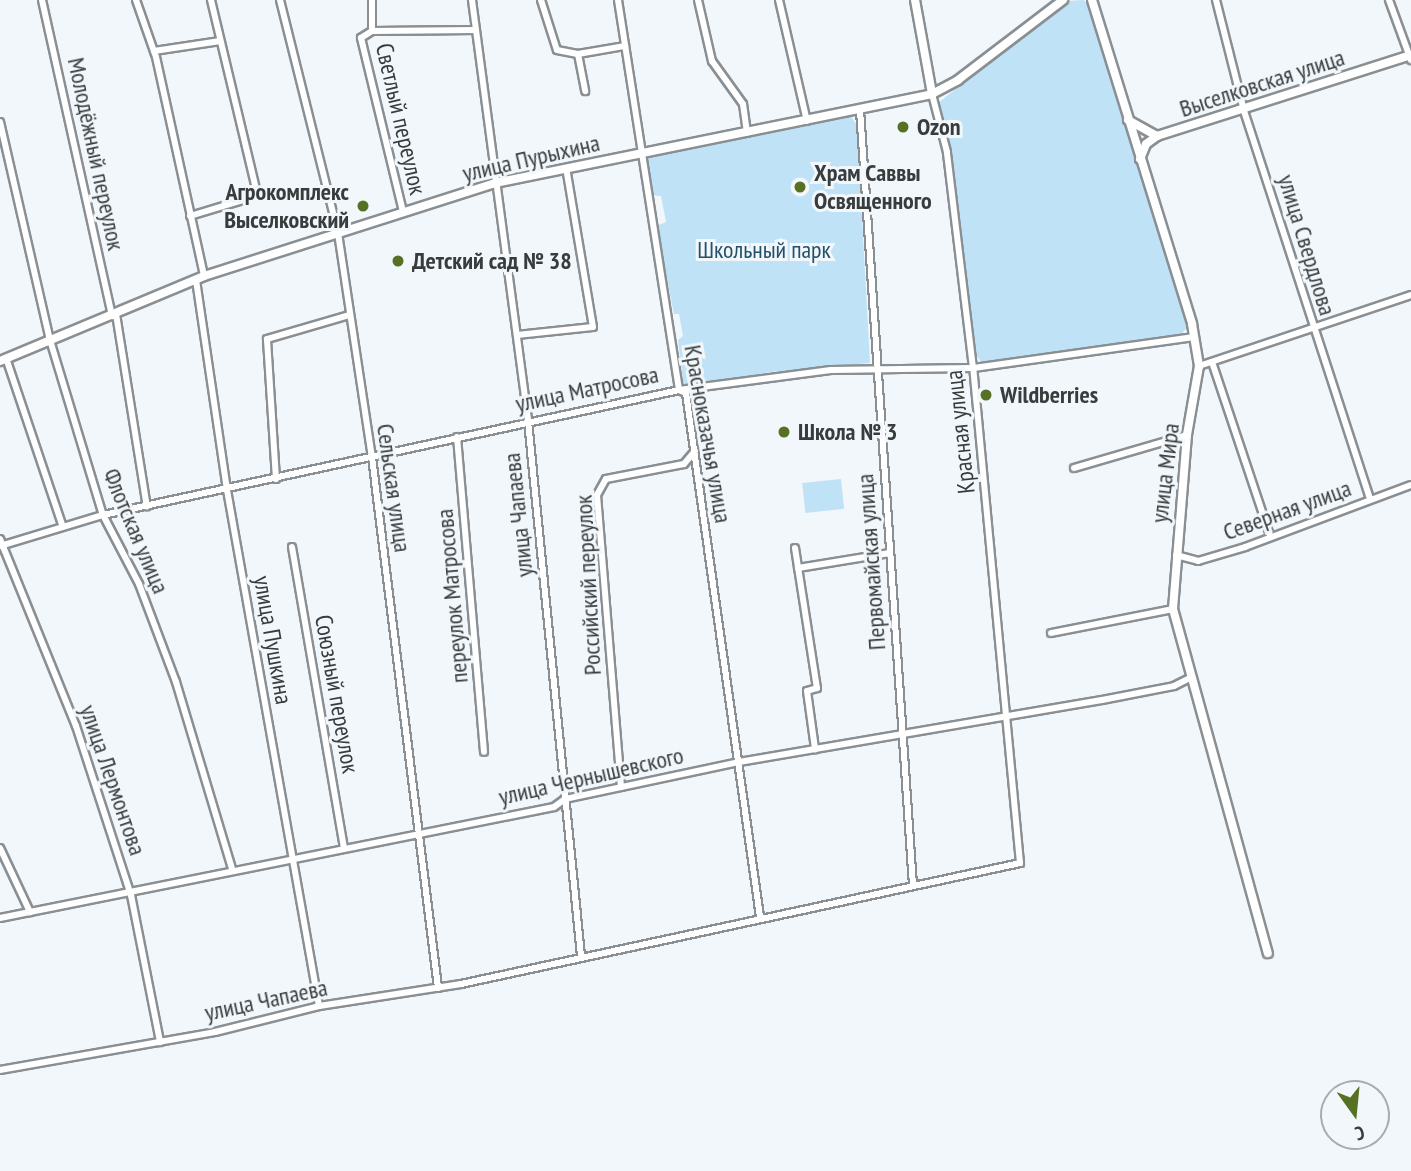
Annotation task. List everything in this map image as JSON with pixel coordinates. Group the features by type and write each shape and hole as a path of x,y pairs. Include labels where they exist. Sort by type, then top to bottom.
{"street":[{"name":"Молодёжный переулок","path":"42,0 114,315 147,507"},
{"name":"улица Пушкина","path":"136,0 154,51 190,216 227,491 319,1006"},
{"path":"190,216 243,200 256,189 211,0"},
{"name":"Сельская улица","path":"280,0 338,233 372,457 421,834 438,988"},
{"name":"Светлый переулок","path":"372,0 372,31 361,38 403,212"},
{"name":"улица Чапаева","path":"472,0 528,421 582,956"},
{"path":"541,0 557,50 578,54 625,46"},
{"name":"Красноказачья улица","path":"618,0 679,390 686,393 695,451 760,918"},
{"path":"698,0 712,61 743,104 747,133"},
{"path":"779,0 807,121"},
{"name":"Красная улица","path":"915,0 932,94 947,152 973,368 1020,863"},
{"name":"улица Пурыхина","path":"3,359 200,278 495,183 932,94 958,80 1063,0"},
{"name":"улица Мира","path":"1092,0 1193,337 1199,366 1187,435 1175,554 1173,609 1268,953"},
{"name":"улица Свердлова","path":"1216,0 1244,111 1312,329 1370,499"},
{"path":"1389,0 1411,57"},
{"path":"372,31 476,30"},
{"path":"154,51 220,41"},
{"path":"578,54 584,91"},
{"name":"Выселковская улица","path":"1128,120 1157,136 1411,57"},
{"name":"Первомайская улица","path":"860,110 875,368 913,885"},
{"name":"Флотская улица","path":"0,122 50,340 103,515 139,584 176,682 232,869"},
{"path":"1140,159 1146,144 1157,136"},
{"path":"517,335 593,327 566,168"},
{"path":"1199,366 1411,295"},
{"path":"275,480 267,339 349,315"},
{"name":"улица Матросова","path":"1,543 103,515 227,491 528,421 679,390 784,374 875,368 973,368 1193,337"},
{"path":"3,359 63,527"},
{"path":"1212,362 1270,535"},
{"path":"1074,468 1187,435"},
{"name":"переулок Матросова","path":"457,437 484,752"},
{"name":"Российский переулок","path":"621,787 597,495 606,478 684,464 695,451"},
{"name":"Северная улица","path":"1175,554 1198,561 1411,485"},
{"name":"улица Лермонтова","path":"1,543 76,726 131,895 160,1042"},
{"name":"Союзный переулок","path":"292,547 344,849"},
{"path":"795,548 817,688 807,691 815,749"},
{"path":"798,568 890,553"},
{"path":"1051,633 1173,609"},
{"name":"улица Чернышевского","path":"0,918 131,895 232,869 554,807 565,799 739,762 903,736 1006,713 1114,698 1174,686 1190,678"},
{"path":"0,848 30,912"},
{"name":"улица Чапаева","path":"0,1070 160,1042 319,1006 438,988 1020,863"}],"green space":[{"path":"1084,0 1092,11 1189,325 1180,336 982,363 976,355 950,151 938,103 1067,1"},
{"name":"Школьный парк","path":"850,115 857,125 870,363 770,372 684,388 678,340 683,336 679,314 674,314 656,226 666,222 661,196 651,195 645,158"},
{"path":"841,479 844,509 805,513 802,483"}],"place":[{"name":"Ozon","path":"903,127"},
{"name":"Храм Саввы Освященного","path":"800,187"},
{"name":"Агрокомплекс Выселковский","path":"363,206"},
{"name":"Детский сад № 38","path":"398,261"},
{"name":"Wildberries","path":"986,395"},
{"name":"Школа № 3","path":"784,432"}]}
